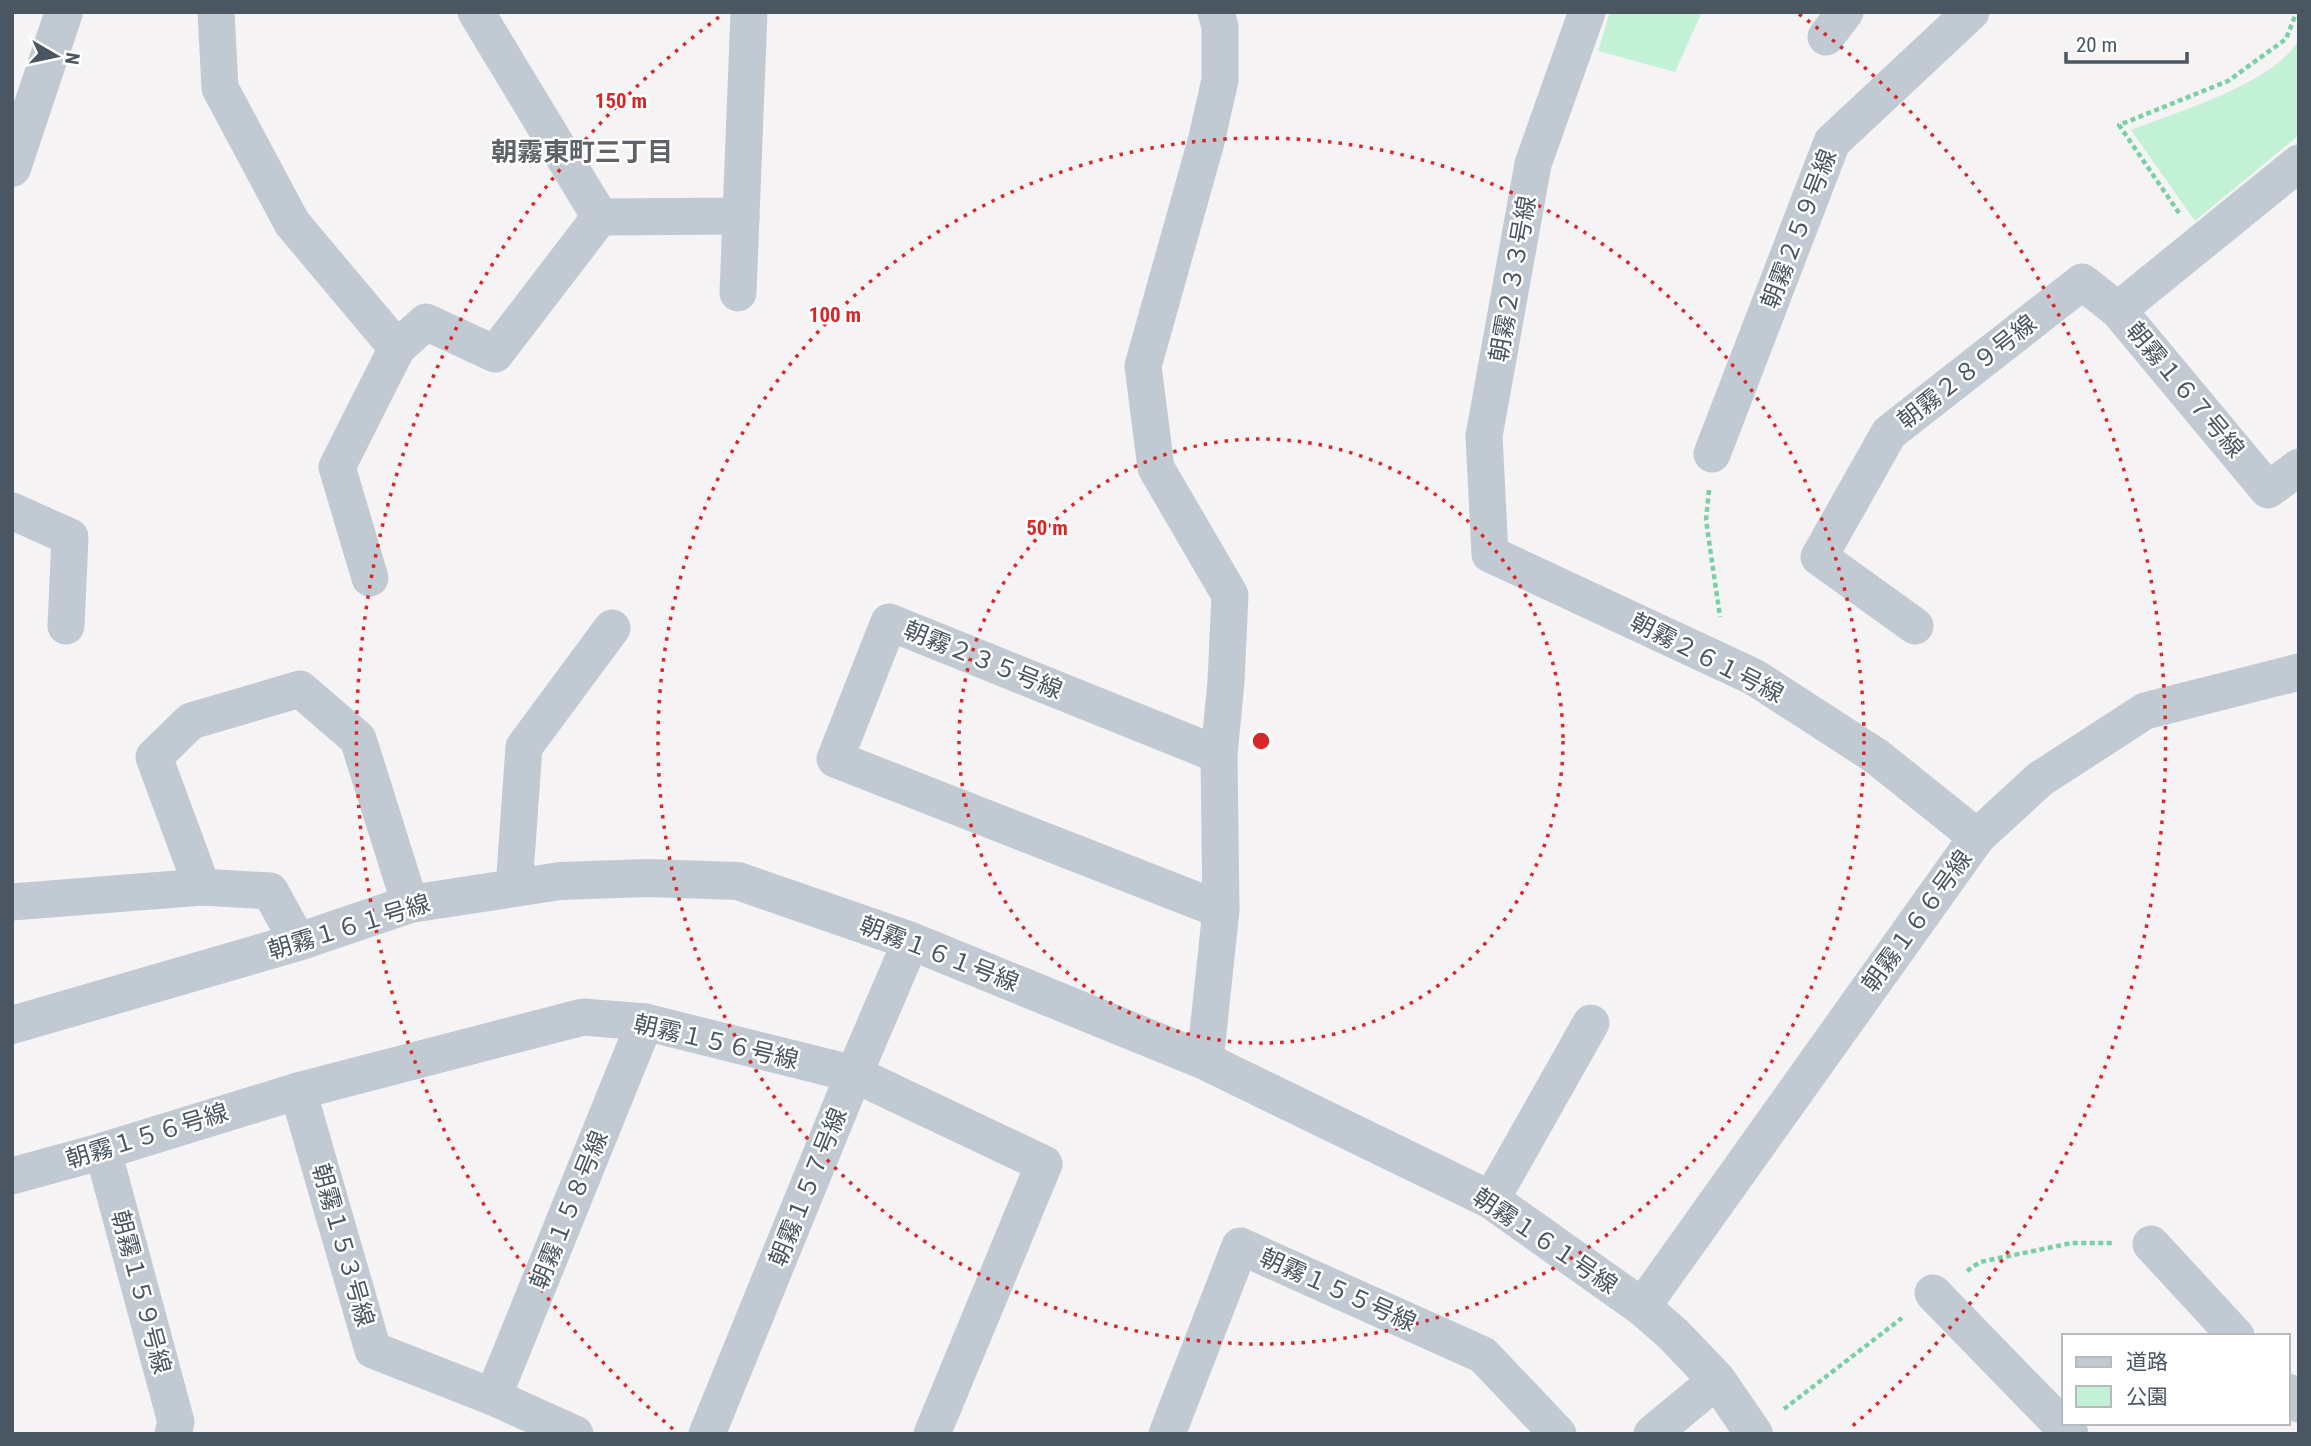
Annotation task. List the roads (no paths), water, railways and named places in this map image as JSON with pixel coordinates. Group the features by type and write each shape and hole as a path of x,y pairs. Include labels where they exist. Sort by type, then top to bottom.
{"street":[{"path":"12,168 64,12"},
{"path":"216,12 220,88 285,211 292,223 397,348"},
{"path":"476,12 600,217"},
{"path":"738,293 749,12"},
{"path":"1205,1061 1221,910 1219,755 1230,595 1156,468 1143,366 1206,142 1220,80 1220,27 1216,12"},
{"name":"朝霧２３３号線","path":"1490,554 1484,436 1533,164 1587,12"},
{"name":"朝霧２５９号線","path":"1712,454 1832,142 1971,12"},
{"name":"朝霧１６７号線","path":"2299,163 2118,310 2269,490 2299,467"},
{"path":"600,217 741,216"},
{"path":"370,578 337,467 397,348 426,322 495,354 600,217"},
{"name":"朝霧２８９号線","path":"1915,626 1819,557 1889,433 2082,282 2118,310"},
{"path":"12,511 70,537 66,626"},
{"name":"朝霧２６１号線","path":"1490,554 1754,677 1876,756 1977,837"},
{"name":"朝霧２３５号線","path":"1219,755 889,622 835,759 1221,910"},
{"path":"514,888 524,747 612,628"},
{"name":"朝霧１６６号線","path":"1642,1307 1977,837 2040,779 2145,710 2299,672"},
{"path":"202,887 154,757 191,721 300,690 358,740 410,904"},
{"name":"朝霧１６１号線","path":"12,1025 299,942 410,904 572,881 648,878 738,881 911,941 1205,1061 1491,1200 1642,1307 1673,1334 1717,1380 1754,1433"},
{"path":"12,902 202,887 270,891 299,942"},
{"name":"朝霧１５７号線","path":"707,1434 911,941"},
{"name":"朝霧１５６号線","path":"12,1176 298,1091 583,1017 645,1022 854,1074 1044,1164 932,1434"},
{"name":"朝霧１５８号線","path":"493,1397 645,1022"},
{"path":"1491,1200 1591,1023"},
{"name":"朝霧１５３号線","path":"298,1091 373,1350 493,1397 575,1434"},
{"name":"朝霧１５９号線","path":"103,1151 176,1422 173,1434"},
{"path":"2151,1244 2234,1334"},
{"name":"朝霧１５５号線","path":"1167,1434 1240,1245 1483,1354 1558,1434"},
{"path":"1933,1293 2070,1434"},
{"path":"1652,1434 1717,1380"}],"district":[{"name":"朝霧東町三丁目","path":"582,152"}]}
